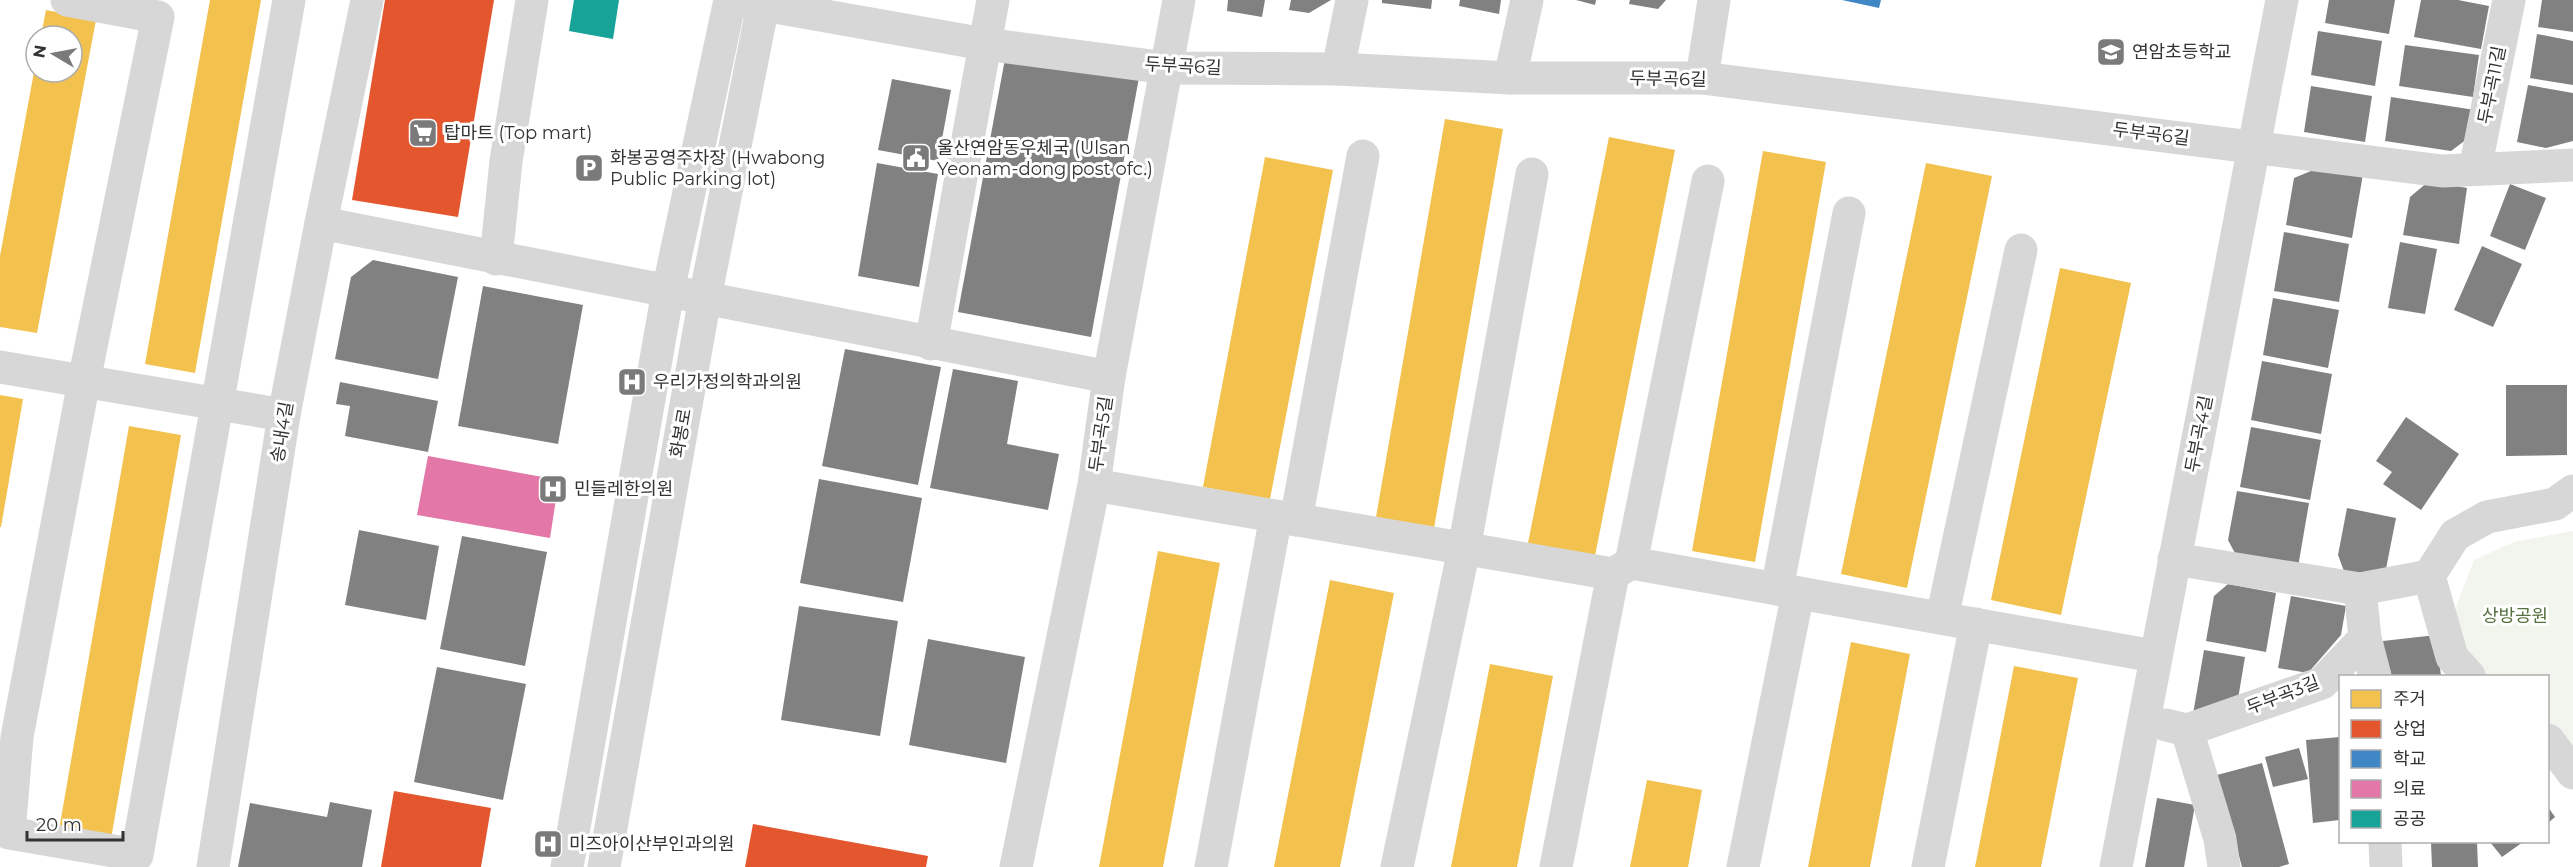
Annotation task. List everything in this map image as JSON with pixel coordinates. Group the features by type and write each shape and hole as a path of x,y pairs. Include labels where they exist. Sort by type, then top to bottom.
{"street":[{"path":"67,0 158,17 84,381 8,735 9,833 136,855 289,0"},
{"name":"송내4길","path":"213,867 284,415 367,0"},
{"path":"496,258 506,161 532,0"},
{"path":"931,344 993,0"},
{"name":"두부곡5길","path":"1016,867 1094,485 1109,377 1179,0"},
{"path":"1338,69 1352,0"},
{"path":"1510,78 1527,0"},
{"path":"1701,78 1714,0"},
{"name":"두부곡4길","path":"2116,867 2154,656 2256,147 2282,0"},
{"name":"두부곡11길","path":"2475,169 2509,0"},
{"path":"567,867 668,291 748,2"},
{"name":"두부곡6길","path":"748,2 984,44 1167,69 1338,69 1510,78 1701,78 2442,171 2573,165"},
{"name":"화봉로","path":"604,867 705,298 748,2"},
{"path":"1211,867 1363,156"},
{"path":"1397,867 1464,549 1532,174"},
{"path":"1556,867 1708,181"},
{"path":"1743,867 1849,213"},
{"path":"321,223 1109,377"},
{"path":"1942,618 2021,250"},
{"path":"0,367 284,415"},
{"path":"1094,485 1464,549 1788,591 2154,656"},
{"path":"2174,559 2360,590 2429,576 2455,535 2487,517 2555,504 2573,491"},
{"path":"2429,576 2452,657 2468,675"},
{"path":"2360,590 2365,638 2375,675"},
{"path":"1928,867 1976,624"},
{"name":"두부곡3길","path":"2187,730 2322,682 2365,638"},
{"path":"2143,720 2187,730 2220,839 2224,867"},
{"path":"2549,743 2573,773"},
{"path":"2385,843 2386,867"}],"green space":[{"name":"상방공원","path":"2573,531 2573,751 2549,730 2549,675 2481,675 2451,620 2474,560 2514,542"}],"building: 주거":[{"path":"210,0 261,0 195,373 145,364"},
{"path":"46,10 96,20 84,84 84,24 43,24"},
{"path":"32,84 84,84 37,333 0,327 0,256"},
{"path":"1445,119 1503,129 1433,534 1375,523"},
{"path":"1609,137 1675,150 1594,561 1527,548"},
{"path":"1763,151 1826,162 1755,562 1692,551"},
{"path":"1265,157 1333,170 1270,499 1203,487"},
{"path":"1926,163 1992,176 1907,588 1841,574"},
{"path":"2060,268 2131,283 2061,615 1991,600"},
{"path":"0,395 23,399 1,527 0,527"},
{"path":"129,426 181,435 111,839 59,830"},
{"path":"1158,551 1220,563 1163,867 1099,867"},
{"path":"1330,580 1394,593 1340,867 1274,867"},
{"path":"1851,642 1910,654 1870,867 1808,867"},
{"path":"1490,664 1553,676 1517,867 1451,867"},
{"path":"2014,666 2078,678 2041,867 1975,867"},
{"path":"1647,780 1702,790 1688,867 1630,867"}],"building: 상업":[{"path":"385,0 494,0 458,217 352,200"},
{"path":"394,791 491,808 481,867 381,867"},
{"path":"753,824 928,856 926,867 745,867"}],"building: 학교":[{"path":"1842,0 1881,0 1879,8"}],"building: 의료":[{"path":"428,456 559,480 550,538 417,515"}],"building: 공공":[{"path":"574,0 619,0 613,39 569,31"}],"building: 기타":[{"path":"1228,0 1265,0 1262,17 1227,11"},
{"path":"1291,0 1331,0 1309,13 1289,10"},
{"path":"1382,0 1432,0 1431,9 1382,3"},
{"path":"1460,0 1501,0 1499,14 1459,6"},
{"path":"1576,0 1596,0 1595,5"},
{"path":"1630,0 1666,0 1658,9 1629,4"},
{"path":"2329,0 2395,0 2389,34 2325,23"},
{"path":"2421,0 2458,0 2489,6 2481,49 2414,37"},
{"path":"2542,0 2573,0 2573,32 2538,27"},
{"path":"2318,31 2382,41 2375,86 2311,75"},
{"path":"1010,32 1143,56 1091,337 958,312"},
{"path":"2537,34 2573,41 2573,85 2530,78"},
{"path":"2405,45 2479,55 2473,97 2399,86"},
{"path":"892,79 951,90 938,161 878,150"},
{"path":"2528,85 2573,93 2573,141 2546,148 2517,142"},
{"path":"2311,86 2372,96 2365,142 2304,132"},
{"path":"2391,97 2475,110 2471,136 2451,151 2385,141"},
{"path":"877,163 938,174 919,287 858,276"},
{"path":"2323,166 2363,174 2352,238 2286,225 2294,178"},
{"path":"2429,181 2467,188 2459,244 2403,235 2410,197"},
{"path":"2510,184 2546,198 2525,250 2490,236"},
{"path":"2284,232 2349,244 2339,302 2274,291"},
{"path":"2400,242 2437,249 2425,314 2388,308"},
{"path":"2482,246 2522,264 2493,327 2454,310"},
{"path":"373,260 458,277 438,379 335,359 351,277"},
{"path":"483,286 583,305 558,444 458,426"},
{"path":"2273,298 2339,310 2328,368 2263,355"},
{"path":"845,349 941,367 918,485 822,466"},
{"path":"2262,361 2332,374 2321,434 2251,420"},
{"path":"953,369 1018,381 1007,444 1059,454 1048,510 930,488"},
{"path":"340,382 438,401 428,452 345,436 350,406 336,404"},
{"path":"2506,385 2567,385 2567,455 2506,456"},
{"path":"2406,417 2459,454 2421,510 2383,484 2392,472 2376,461"},
{"path":"2251,427 2321,440 2310,500 2240,487"},
{"path":"819,479 922,498 903,602 800,583"},
{"path":"2237,491 2309,503 2298,567 2237,557 2228,540"},
{"path":"2347,508 2396,518 2384,579 2344,571 2338,555"},
{"path":"359,530 439,546 426,620 345,605"},
{"path":"462,536 547,552 525,666 440,649"},
{"path":"2228,584 2276,593 2266,652 2206,641 2214,596"},
{"path":"2291,596 2346,606 2341,635 2308,673 2278,668"},
{"path":"799,606 898,621 880,736 781,720"},
{"path":"2436,635 2441,675 2387,675 2383,641"},
{"path":"928,639 1025,657 1006,763 909,745"},
{"path":"2204,650 2245,657 2238,699 2193,714"},
{"path":"437,667 526,684 503,800 414,782"},
{"path":"2339,737 2339,820 2313,823 2306,740"},
{"path":"2299,748 2308,779 2273,787 2265,757"},
{"path":"2262,763 2289,864 2279,867 2242,867 2217,775"},
{"path":"2157,798 2195,805 2184,867 2145,867"},
{"path":"330,802 372,810 362,867 238,867 250,803 327,817"},
{"path":"2549,808 2555,817 2549,822"},
{"path":"2431,843 2477,843 2478,867 2432,867"},
{"path":"2491,843 2522,843 2502,857"}],"place":[{"name":"연암초등학교","path":"2111,52"},
{"name":"탑마트 (Top mart)","path":"423,133"},
{"name":"울산연암동우체국 (Ulsan Yeonam-dong post ofc.)","path":"916,158"},
{"name":"화봉공영주차장 (Hwabong Public Parking lot)","path":"589,168"},
{"name":"우리가정의학과의원","path":"632,382"},
{"name":"민들레한의원","path":"553,489"},
{"name":"미즈아이산부인과의원","path":"548,844"}]}
